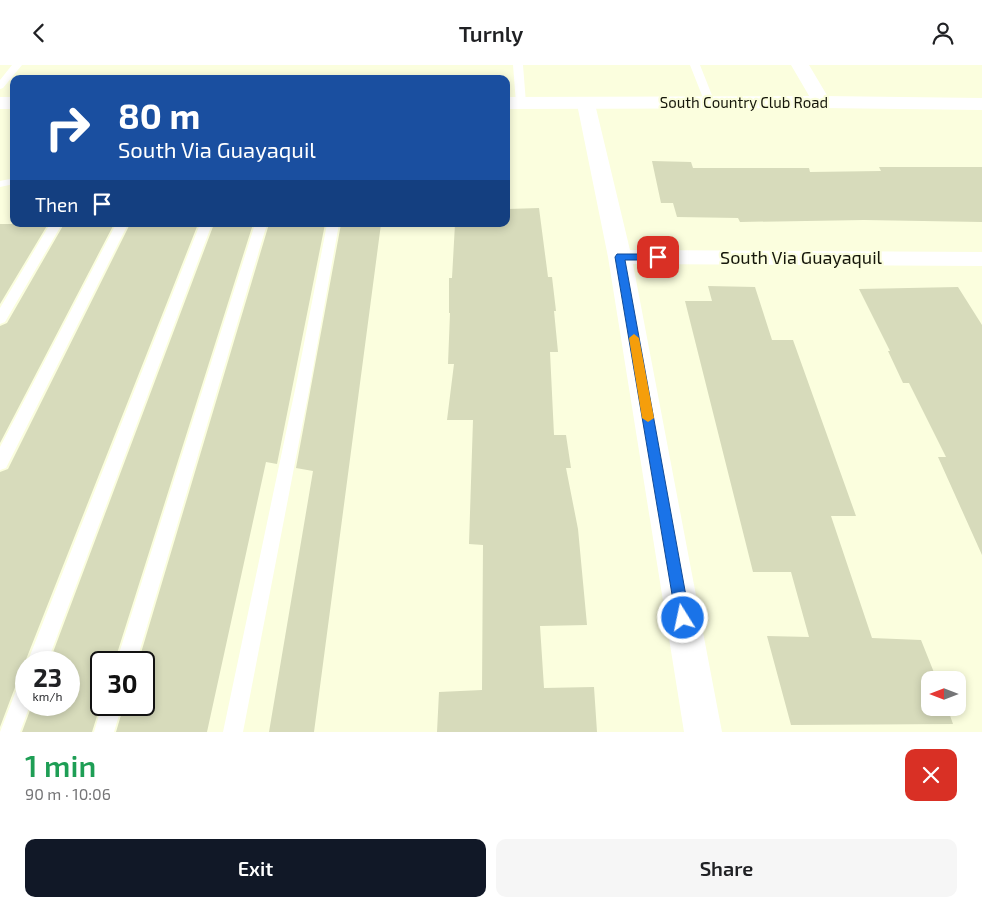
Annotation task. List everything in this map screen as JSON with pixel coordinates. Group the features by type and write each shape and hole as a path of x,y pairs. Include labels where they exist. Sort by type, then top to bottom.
{"street":[{"path":"800,65 822,102"},
{"name":"South Country Club Road","path":"514,103 822,102 982,104"},
{"path":"586,104 620,257 703,732"},
{"name":"South Via Guayaquil","path":"620,257 982,259"}],"lane":[{"path":"0,86 17,65"},
{"path":"514,103 518,65"},
{"path":"695,65 710,103"},
{"path":"0,319 54,227"},
{"path":"0,463 120,227"},
{"path":"42,651 205,227"},
{"path":"130,651 260,227"},
{"path":"233,732 301,395 332,227"},
{"path":"10,732 16,716"},
{"path":"104,732 109,716"}],"building":[{"path":"652,161 691,162 693,168 809,168 810,172 881,171 879,167 982,167 982,222 864,220 740,222 738,218 677,217 673,203 661,203"},
{"path":"539,208 548,277 552,277 558,352 550,352 554,435 566,435 571,468 566,468 578,529 587,625 540,626 544,688 594,687 597,732 437,732 439,692 482,690 483,545 469,544 473,420 447,420 454,364 448,364 449,278 452,278 455,227 510,227 510,209"},
{"path":"0,224 10,224 10,227 46,227 0,304"},
{"path":"62,227 112,227 0,443 0,326 7,323"},
{"path":"129,227 197,227 29,651 15,651 15,687 0,727 0,472 8,469"},
{"path":"213,227 252,227 118,651 90,651 90,716 97,716 92,732 22,732 28,716 80,716 80,651 54,651"},
{"path":"268,227 324,227 277,464 266,462 207,732 116,732 121,716 155,716 155,651 142,651"},
{"path":"340,227 381,227 314,732 269,732 313,471 296,468"},
{"path":"708,286 755,287 772,340 793,340 856,516 831,516 872,638 921,640 933,671 921,671 921,716 950,716 953,724 791,725 767,636 809,637 791,572 753,572 685,301 712,301"},
{"path":"958,287 982,325 982,555 938,457 946,457 909,383 903,383 888,351 890,351 859,289"}],"slow traffic":[{"path":"634,338 648,418"}],"route":[{"path":"658,257 620,257 683,618"}]}
